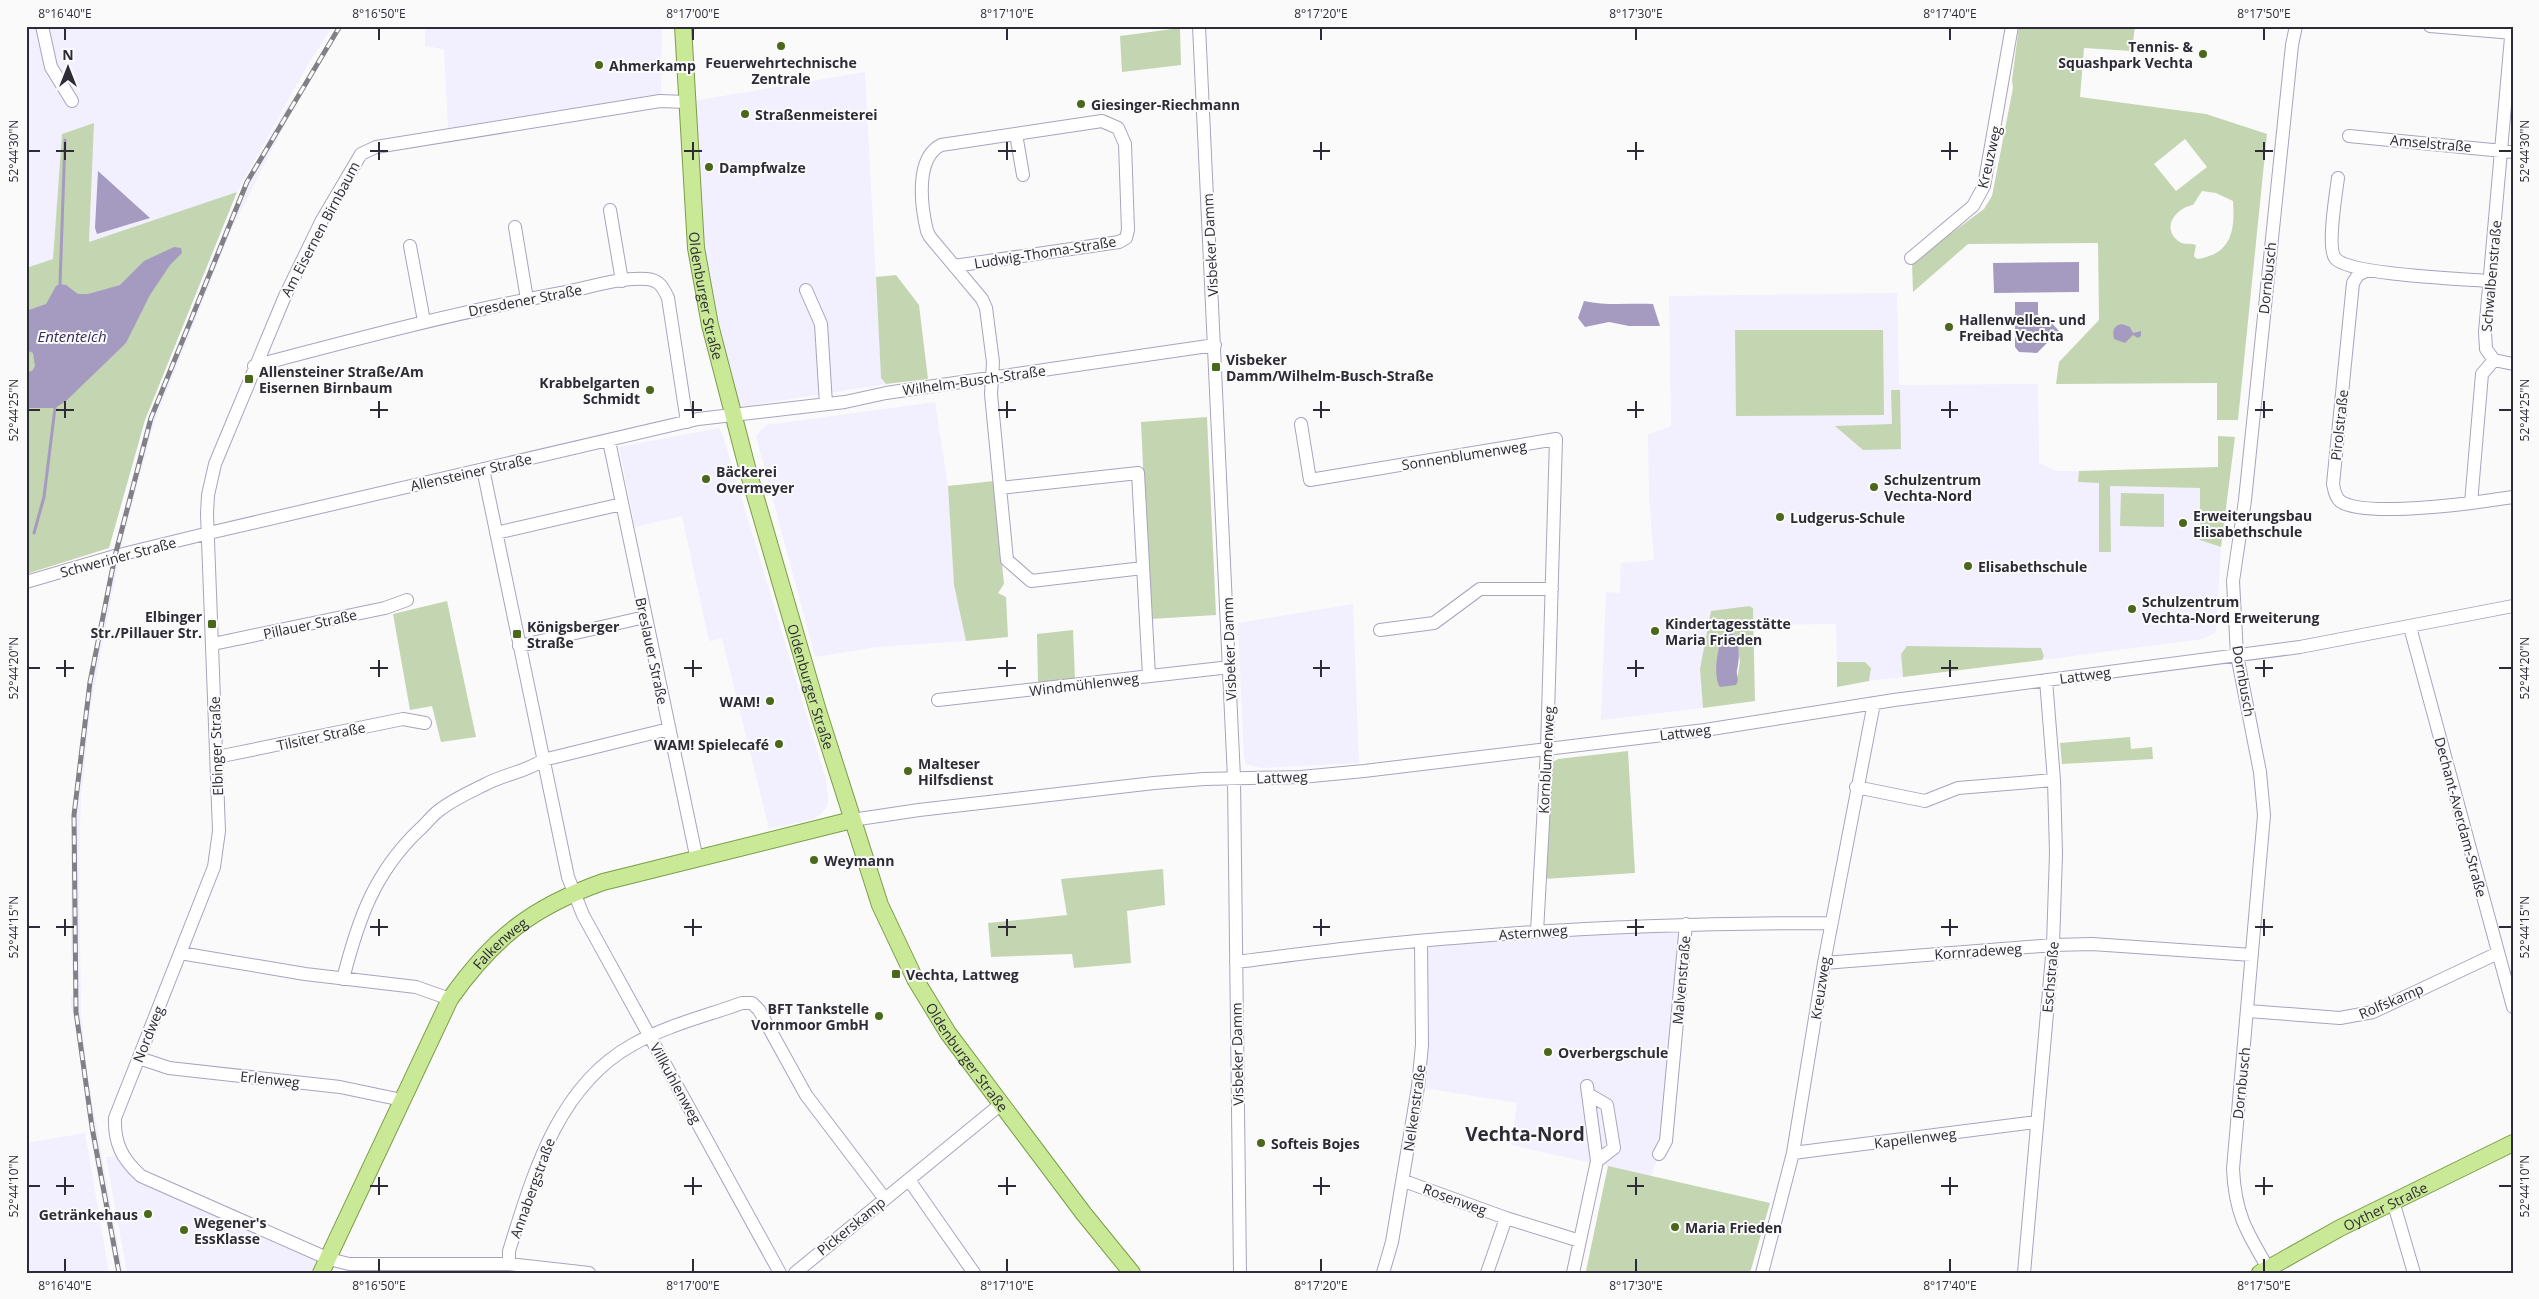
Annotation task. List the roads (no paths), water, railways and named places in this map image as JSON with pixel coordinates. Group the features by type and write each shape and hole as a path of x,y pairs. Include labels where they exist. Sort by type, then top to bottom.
{"main road":[{"name":"Oldenburger Straße","path":"682,26 693,220 700,274 733,415 852,820 880,905 915,979 948,1033 1084,1214 1132,1273"},
{"name":"Falkenweg","path":"325,1266 450,999 474,966 492,946 517,926 575,892 603,882 852,820"},
{"name":"Oyther Straße","path":"2264,1270 2340,1228 2513,1143"}],"street":[{"path":"42,26 51,67 72,101"},
{"name":"Visbeker Damm","path":"1199,26 1234,778 1240,1273"},
{"name":"Kreuzweg","path":"1911,258 1973,206 1984,186 2012,26"},
{"name":"Dornbusch","path":"2264,1270 2245,1229 2234,1192 2233,1169 2264,815 2260,772 2237,655 2233,580 2245,500 2288,74 2296,26"},
{"path":"2430,26 2512,31"},
{"name":"Schwalbenstraße","path":"2494,360 2486,350 2485,332 2507,151 2512,31"},
{"name":"Am Eisernen Birnbaum","path":"209,533 207,514 211,478 254,366 284,296 322,220 360,154 376,147 651,103 687,102"},
{"name":"Ludwig-Thoma-Straße","path":"954,266 1119,242 1126,238 1128,230 1125,144 1118,128 1102,121 941,145 933,149 923,167 927,230 954,266 982,299 986,308 993,362 991,394 1007,560 1031,581 1143,568"},
{"path":"1016,134 1023,175"},
{"name":"Amselstraße","path":"2349,136 2507,151"},
{"path":"2338,178 2332,246 2334,257 2344,264 2368,270 2490,281"},
{"path":"610,210 622,281"},
{"path":"515,227 526,299"},
{"path":"410,246 424,321"},
{"name":"Pirolstraße","path":"2368,270 2358,275 2353,283 2333,484 2335,493 2340,501 2353,506 2424,509 2471,503"},
{"name":"Dresdener Straße","path":"254,366 424,321 526,299 622,281 647,279 658,282 664,288 668,298 687,422"},
{"path":"806,290 821,324 826,404"},
{"name":"Wilhelm-Busch-Straße","path":"733,415 826,404 992,377 1215,345"},
{"path":"2513,364 2494,360 2482,374 2471,503 2513,497"},
{"name":"Allensteiner Straße","path":"209,533 687,422 733,415"},
{"name":"Sonnenblumenweg","path":"1301,424 1310,480 1556,439 1554,503"},
{"name":"Breslauer Straße","path":"609,440 697,860"},
{"path":"483,470 568,877 575,892"},
{"path":"1000,488 1138,473 1149,676"},
{"name":"Kornblumenweg","path":"1537,932 1548,749 1554,503"},
{"path":"496,533 622,504"},
{"name":"Schweriner Straße","path":"26,582 115,556 209,533"},
{"name":"Elbinger Straße","path":"180,953 214,867 219,831 209,533"},
{"path":"1380,630 1434,623 1480,589 1552,588"},
{"name":"Pillauer Straße","path":"213,644 385,608 407,600"},
{"name":"Lattweg","path":"852,820 920,810 1154,783 1329,775 1710,729 1874,702 2237,655 2410,628 2513,606"},
{"path":"519,646 645,617"},
{"name":"Dechant-Averdam-Straße","path":"2410,628 2513,1007"},
{"name":"Windmühlenweg","path":"938,700 1230,667"},
{"name":"Eschstraße","path":"2024,1273 2053,945 2056,854 2054,780 2046,680"},
{"name":"Kreuzweg","path":"1762,1273 1793,1153 1831,923 1874,702"},
{"name":"Tilsiter Straße","path":"217,757 403,719 425,723"},
{"path":"343,979 362,913 380,876 401,847 441,809 487,783 513,772 532,768 543,760 669,729"},
{"path":"1856,787 1925,801 1958,788 2054,780"},
{"name":"Villkuhlenweg","path":"575,892 583,915 780,1273"},
{"name":"Asternweg","path":"1236,962 1421,940 1537,932 1686,924 1831,923"},
{"name":"Malvenstraße","path":"1659,1154 1666,1141 1686,924"},
{"name":"Nelkenstraße","path":"1383,1273 1392,1242 1404,1181 1422,1045 1421,940"},
{"name":"Kornradeweg","path":"1824,963 2053,945 2134,945 2252,955"},
{"path":"180,953 244,965 416,987 450,999"},
{"name":"Nordweg","path":"180,953 116,1118 117,1145 127,1164 141,1176 325,1266 349,1264 509,1264 589,1273"},
{"name":"Rolfskamp","path":"2248,1011 2340,1018 2354,1017 2373,1012 2498,953"},
{"name":"Annabergstraße","path":"509,1264 509,1251 536,1169 555,1127 574,1096 604,1065 630,1045 742,1003 752,1004 759,1010 806,1095 885,1199"},
{"name":"Erlenweg","path":"139,1058 169,1068 340,1087 402,1100"},
{"path":"1573,1273 1597,1161 1587,1090 1607,1105 1614,1148 1597,1161"},
{"name":"Pickerskamp","path":"795,1273 1001,1104"},
{"name":"Kapellenweg","path":"1793,1153 2036,1122"},
{"path":"909,1180 974,1273"},
{"name":"Rosenweg","path":"1404,1181 1506,1218 1580,1242"},
{"path":"2393,1201 2414,1273"},
{"path":"1486,1273 1506,1218"}],"water":[{"path":"98,171 150,218 97,234 95,228"},
{"name":"Ententeich","path":"174,247 181,248 182,253 170,265 150,295 126,343 66,401 55,408 26,408 26,372 32,371 35,366 33,353 26,350 26,311 46,304 56,286 60,284 66,285 78,294 88,294 120,285 144,261"},
{"path":"2079,262 2079,292 1994,293 1993,263"},
{"path":"1584,301 1609,304 1653,304 1660,326 1629,326 1609,322 1585,327 1578,318"},
{"path":"2015,302 2038,302 2038,324 2046,317 2059,331 2037,353 2019,352 2015,347"},
{"path":"2122,324 2130,327 2133,333 2141,331 2141,336 2138,338 2133,335 2125,343 2114,339 2114,329"},
{"path":"1727,630 1732,633 1737,642 1739,659 1738,681 1736,685 1720,687 1716,675 1717,658 1721,641"}],"waterway":[{"path":"60,284 65,140"},
{"path":"34,533 44,497 55,408"}],"railway":[{"path":"119,1273 92,1127 76,1012 74,815 90,682 115,556 151,418 247,182 340,26"}],"place":[{"name":"Feuerwehrtechnische Zentrale","path":"781,46"},
{"name":"Tennis- & Squashpark Vechta","path":"2203,54"},
{"name":"Ahmerkamp","path":"599,65"},
{"name":"Giesinger-Riechmann","path":"1081,104"},
{"name":"Straßenmeisterei","path":"745,114"},
{"name":"Dampfwalze","path":"709,167"},
{"name":"Hallenwellen- und Freibad Vechta","path":"1949,327"},
{"name":"Visbeker Damm/Wilhelm-Busch-Straße","path":"1216,367"},
{"name":"Allensteiner Straße/Am Eisernen Birnbaum","path":"249,379"},
{"name":"Krabbelgarten Schmidt","path":"650,390"},
{"name":"Bäckerei Overmeyer","path":"706,479"},
{"name":"Schulzentrum Vechta-Nord","path":"1874,487"},
{"name":"Ludgerus-Schule","path":"1780,517"},
{"name":"Erweiterungsbau Elisabethschule","path":"2183,523"},
{"name":"Elisabethschule","path":"1968,566"},
{"name":"Schulzentrum Vechta-Nord Erweiterung","path":"2132,609"},
{"name":"Elbinger Str./Pillauer Str.","path":"212,624"},
{"name":"Kindertagesstätte Maria Frieden","path":"1655,631"},
{"name":"Königsberger Straße","path":"517,634"},
{"name":"WAM!","path":"770,701"},
{"name":"WAM! Spielecafé","path":"779,744"},
{"name":"Malteser Hilfsdienst","path":"908,771"},
{"name":"Weymann","path":"814,860"},
{"name":"Vechta, Lattweg","path":"896,974"},
{"name":"BFT Tankstelle Vornmoor GmbH","path":"879,1016"},
{"name":"Overbergschule","path":"1548,1052"},
{"name":"Softeis Bojes","path":"1261,1143"},
{"name":"Getränkehaus","path":"148,1214"},
{"name":"Maria Frieden","path":"1675,1227"},
{"name":"Wegener's EssKlasse","path":"184,1230"}],"district":[{"name":"Vechta-Nord","path":"1525,1134"}]}
